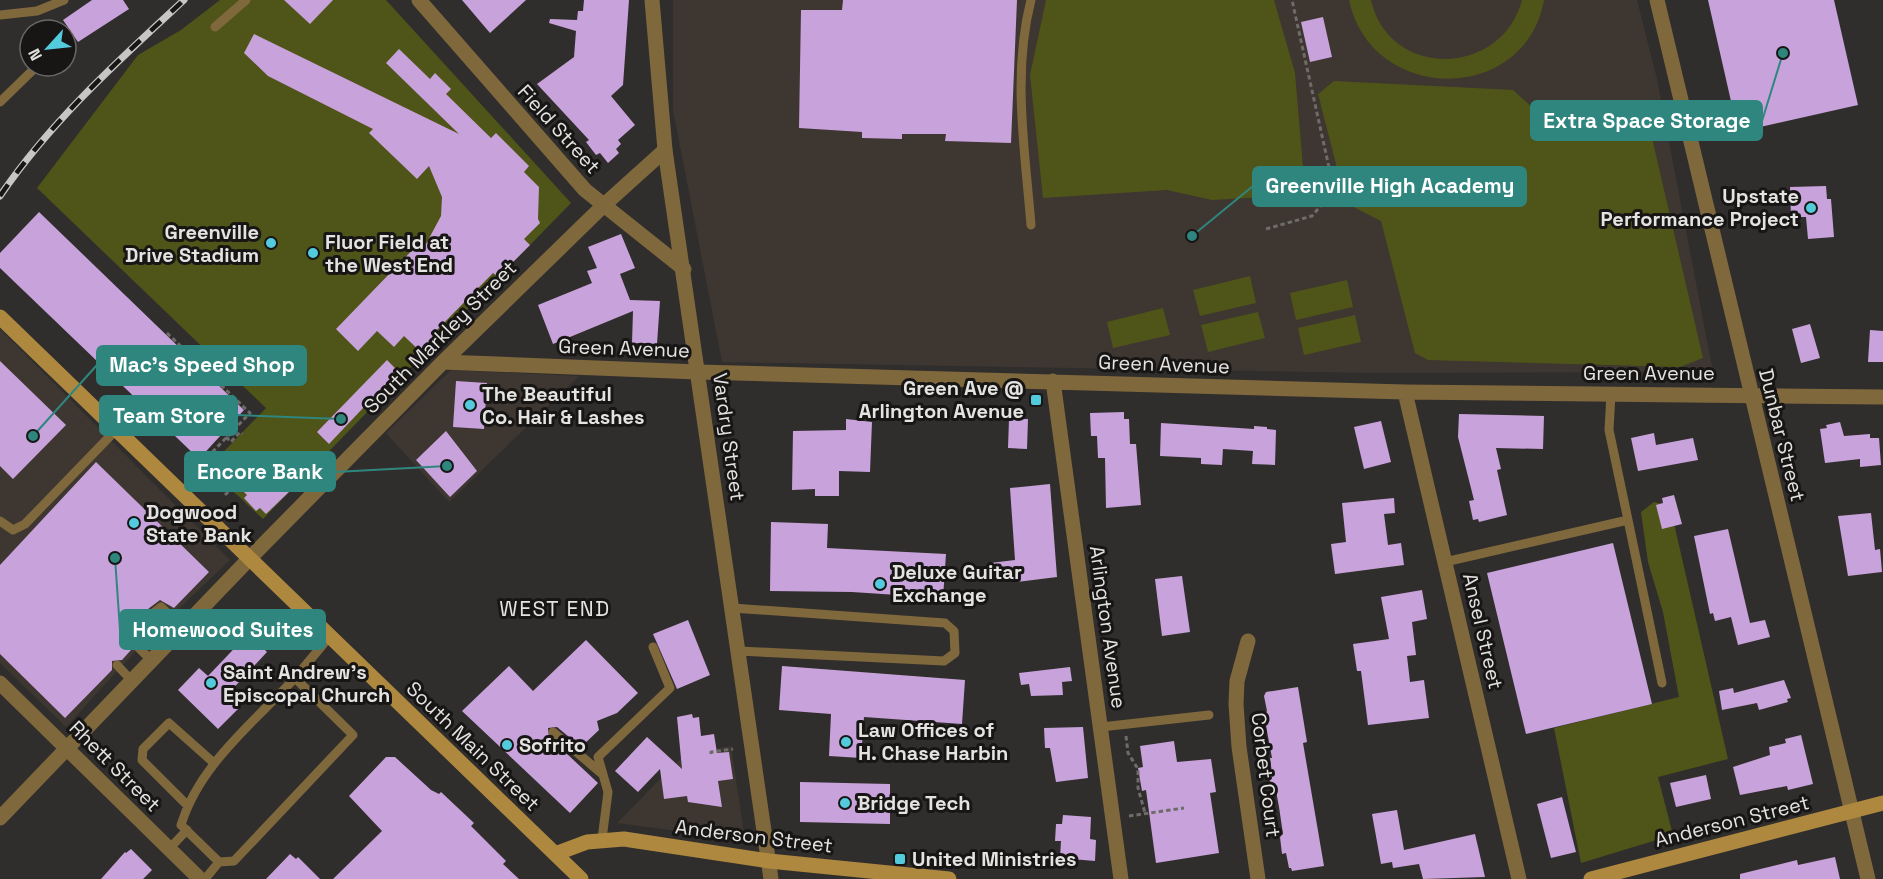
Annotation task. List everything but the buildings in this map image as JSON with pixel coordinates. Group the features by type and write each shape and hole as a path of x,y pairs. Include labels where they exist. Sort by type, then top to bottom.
{"main road":[{"name":"South Main Street","path":"0,317 581,879"},
{"name":"Anderson Street","path":"1591,879 1883,803"},
{"name":"Anderson Street","path":"555,854 587,842 624,839 769,861 949,879"}],"street":[{"name":"Field Street","path":"419,0 585,190 684,269"},
{"name":"Vardry Street","path":"652,0 665,150 771,879"},
{"name":"Dunbar Street","path":"1657,0 1750,395 1854,811 1868,879"},
{"name":"South Markley Street","path":"0,818 249,559 443,362 604,205 665,150"},
{"name":"Green Avenue","path":"443,362 698,372 1406,392 1883,397"},
{"name":"Arlington Avenue","path":"1053,381 1121,879"},
{"name":"Ansel Street","path":"1406,392 1519,879"},
{"name":"Corbet Court","path":"1248,641 1237,681 1236,704 1239,747 1258,879"},
{"name":"Rhett Street","path":"0,683 69,748 168,850 200,879"}],"lane":[{"path":"0,15 37,11 64,0"},
{"path":"215,27 246,0"},
{"path":"1031,0 1021,52 1020,95 1031,225"},
{"path":"0,102 25,78"},
{"path":"1611,394 1609,430 1662,683"},
{"path":"0,521 13,530 25,524 116,430"},
{"path":"1445,562 1628,520"},
{"path":"152,614 161,607 183,628"},
{"path":"732,608 945,623 954,631 955,653 944,661 739,651"},
{"path":"219,862 182,825 187,805 214,764 296,678 330,636"},
{"path":"136,645 152,661"},
{"path":"602,839 608,792 598,757 670,688 653,647"},
{"path":"117,665 132,681"},
{"path":"205,879 219,862 234,861 353,735 296,678"},
{"path":"1101,728 1209,714"},
{"path":"187,805 142,760 143,749 170,723 214,764"},
{"path":"553,732 601,773"},
{"path":"168,850 186,830"}],"path":[{"path":"1266,229 1312,216 1334,190 1292,0"},
{"path":"167,333 250,413 197,468"},
{"path":"226,437 231,441 240,432 242,434"},
{"path":"208,479 214,473"},
{"path":"225,495 231,489"},
{"path":"1118,736 1126,736 1128,753 1138,769 1137,788 1145,813"},
{"path":"711,754 711,752 733,749"},
{"path":"1129,816 1184,808"}],"shaded area":[{"path":"673,0 1637,0 1657,79 1713,372 1374,373 722,362 673,110"},
{"path":"0,329 230,560 143,643 66,727 0,663"},
{"path":"451,370 579,376 449,502 386,433"},
{"path":"731,746 745,840 617,823 685,754"}],"green space":[{"name":"Fluor Field at the West End","path":"220,0 386,0 571,203 263,519 208,468 266,408 37,188 138,55 181,30"},
{"path":"1046,0 1274,0 1295,73 1303,167 1282,196 1212,200 1167,190 1043,198 1030,75"},
{"path":"1349,0 1371,0 1382,26 1399,45 1421,55 1446,59 1470,55 1492,44 1511,25 1522,0 1544,0 1531,35 1509,59 1480,74 1448,79 1415,74 1386,59 1363,34"},
{"path":"1334,81 1513,90 1536,111 1632,114 1649,125 1703,358 1680,367 1428,360 1415,353 1381,221 1346,203 1318,94"},
{"path":"1250,276 1256,303 1200,316 1193,290"},
{"path":"1347,280 1353,307 1296,320 1290,293"},
{"path":"1163,308 1170,335 1113,348 1107,322"},
{"path":"1258,312 1265,338 1208,352 1201,325"},
{"path":"1355,315 1361,342 1304,355 1298,328"},
{"path":"1654,502 1670,506 1728,759 1658,777 1673,835 1581,863 1554,728 1679,697 1663,612 1648,562 1641,512"}],"railway":[{"path":"0,196 63,117 110,69 184,0"}],"place":[{"name":"Extra Space Storage","path":"1783,53"},
{"name":"Upstate Performance Project","path":"1811,208"},
{"name":"Greenville High Academy","path":"1192,236"},
{"name":"Greenville Drive Stadium","path":"271,243"},
{"name":"Fluor Field at the West End","path":"313,253"},
{"name":"Green Ave @ Arlington Avenue","path":"1036,400"},
{"name":"The Beautiful Co. Hair & Lashes","path":"470,405"},
{"name":"Team Store","path":"341,419"},
{"name":"Mac's Speed Shop","path":"33,436"},
{"name":"Encore Bank","path":"447,466"},
{"name":"Dogwood State Bank","path":"134,523"},
{"name":"Homewood Suites","path":"115,558"},
{"name":"Deluxe Guitar Exchange","path":"880,584"},
{"name":"Saint Andrew's Episcopal Church","path":"211,683"},
{"name":"Law Offices of H. Chase Harbin","path":"846,742"},
{"name":"Sofrito","path":"507,745"},
{"name":"Bridge Tech","path":"845,803"},
{"name":"United Ministries","path":"900,859"}],"district":[{"name":"WEST END","path":"555,608"}]}
